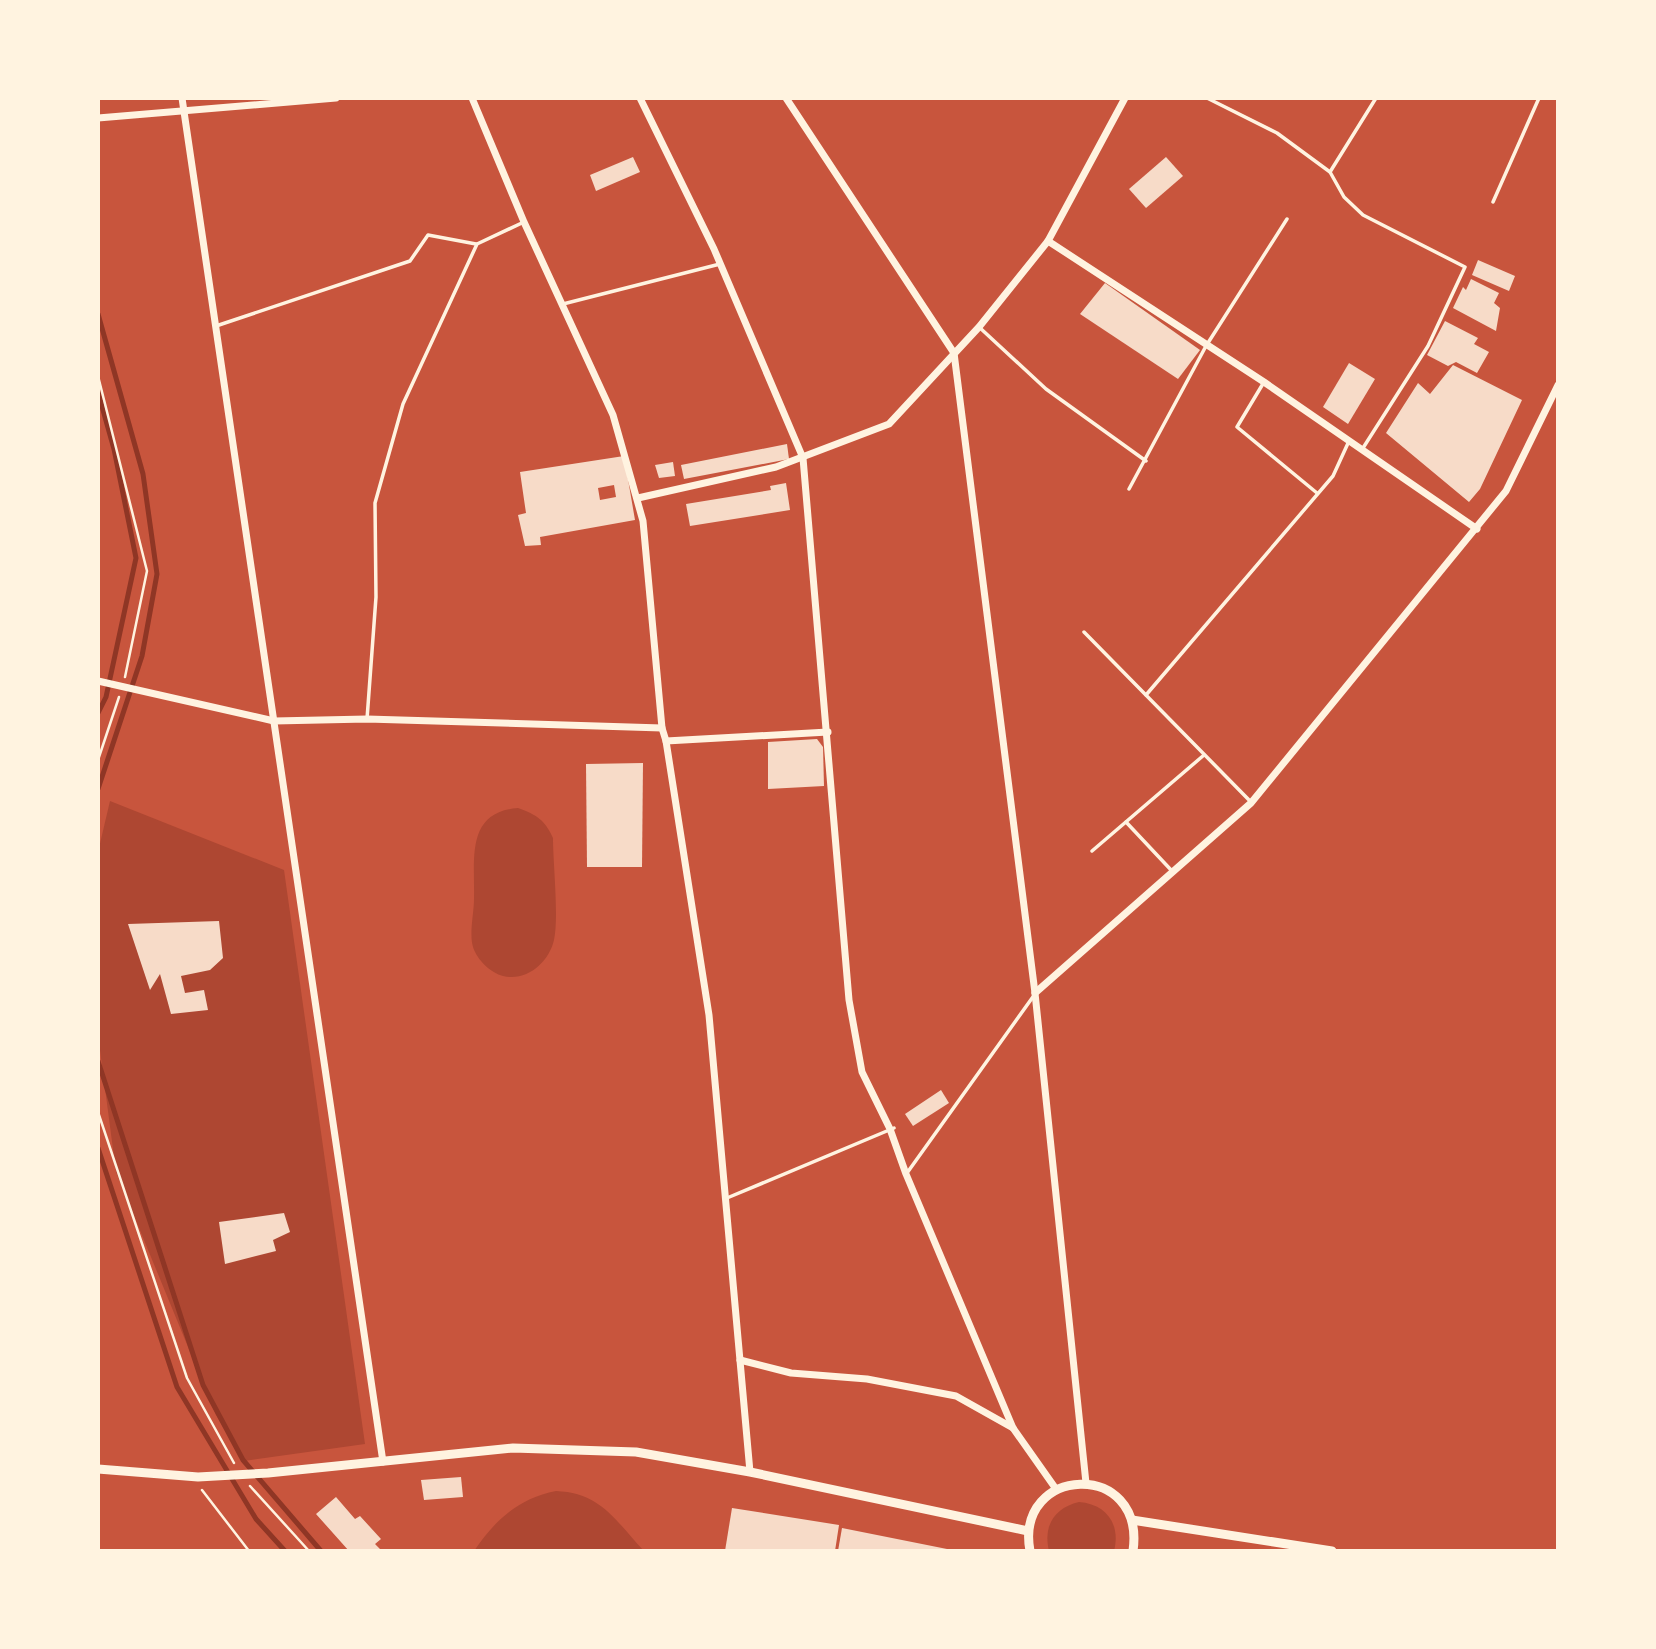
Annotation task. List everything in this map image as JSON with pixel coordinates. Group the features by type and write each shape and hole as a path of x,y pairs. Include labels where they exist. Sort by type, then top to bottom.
{"street":[{"path":"182,98 383,1462"},
{"path":"98,118 336,98"},
{"path":"472,98 524,222 613,415 643,521 662,728 709,1015 750,1472"},
{"path":"640,98 721,264 803,458 849,1000 862,1072 892,1128 906,1174 1013,1428 1056,1489"},
{"path":"786,98 954,353 1035,993 1086,1483"},
{"path":"638,498 803,458 889,424 979,327 1048,241 1125,98"},
{"path":"1048,241 1264,382 1477,528"},
{"path":"1035,993 1251,803 1506,491 1558,385"},
{"path":"98,681 274,721 366,719 662,728"},
{"path":"666,741 828,732"},
{"path":"740,1360 791,1373 867,1379 956,1395 1013,1428"},
{"path":"98,1469 198,1477 268,1473 513,1448 636,1452 750,1472 1028,1531"},
{"path":"1030,1551 1028,1531 1032,1515 1042,1500 1056,1489 1086,1483 1115,1495 1132,1520 1133,1551"},
{"path":"1132,1520 1332,1551"}],"lane":[{"path":"1207,98 1277,134 1329,172 1344,197 1363,215 1465,267 1428,346 1362,450"},
{"path":"1329,172 1376,98"},
{"path":"1493,202 1539,98"},
{"path":"1129,489 1206,346 1287,219"},
{"path":"216,326 410,261 428,235 477,244 524,222"},
{"path":"366,719 376,597 375,503 403,404 477,244"},
{"path":"563,304 721,264"},
{"path":"979,327 1046,389 1146,461"},
{"path":"1264,382 1237,427 1318,493"},
{"path":"1146,695 1333,476 1349,441"},
{"path":"1084,632 1251,803"},
{"path":"1092,852 1204,755"},
{"path":"1126,822 1172,871"},
{"path":"906,1174 1035,993"},
{"path":"725,1199 892,1128"}],"path":[{"path":"98,376 147,571 123,687 98,760"},
{"path":"98,1112 187,1378 240,1475 309,1551"},
{"path":"198,1477 201,1489 249,1551"}],"shaded area":[{"path":"110,801 284,870 365,1444 244,1461 216,1415 116,1172 98,1035 98,852"},
{"path":"518,808 540,819 553,838 556,918 554,940 542,963 528,973 512,977 494,972 481,961 473,947 474,854 481,828 489,818 501,811"},
{"path":"556,1491 572,1493 596,1503 615,1519 644,1551 474,1551 490,1530 509,1512 531,1499"},
{"path":"1079,1502 1097,1507 1109,1517 1115,1532 1114,1551 1049,1551 1048,1534 1052,1519 1063,1509"}],"building":[{"path":"633,157 640,172 596,191 590,175"},
{"path":"1166,157 1183,176 1146,208 1129,189"},
{"path":"1478,260 1515,276 1509,291 1472,275"},
{"path":"1471,279 1499,293 1494,303 1500,308 1496,331 1453,308 1463,287 1466,290"},
{"path":"1105,283 1200,350 1178,379 1080,314"},
{"path":"1445,321 1478,338 1474,344 1489,352 1477,373 1456,362 1448,366 1427,355"},
{"path":"1349,363 1375,379 1348,424 1323,407"},
{"path":"1453,365 1522,400 1480,489 1469,502 1386,433 1418,383 1430,394"},
{"path":"787,444 789,459 684,479 681,465"},
{"path":"624,456 635,520 540,537 541,545 525,546 518,515 526,513 520,472","holes":["614,485 616,497 600,500 598,488"]},
{"path":"673,462 675,476 659,478 655,465"},
{"path":"786,483 790,510 690,526 686,504 771,490 770,486"},
{"path":"817,739 823,747 824,786 768,789 768,742"},
{"path":"643,763 642,867 587,867 586,764"},
{"path":"219,921 223,958 210,970 181,976 185,993 204,990 208,1010 171,1014 160,974 150,990 128,924"},
{"path":"941,1090 949,1103 913,1126 905,1114"},
{"path":"284,1213 290,1232 273,1240 276,1251 225,1264 219,1222"},
{"path":"461,1477 463,1497 424,1500 421,1480"},
{"path":"336,1497 355,1519 360,1516 381,1539 375,1544 382,1551 349,1551 316,1514"},
{"path":"732,1508 839,1525 835,1551 725,1551"},
{"path":"842,1528 952,1550 952,1551 838,1551"}],"waterway":[{"path":"98,314 143,474 157,574 142,656 98,789"},
{"path":"98,392 114,449 136,558 106,697 98,713"},
{"path":"98,1061 203,1385 243,1460 321,1551"},
{"path":"98,1148 177,1387 256,1519 285,1551"}]}
